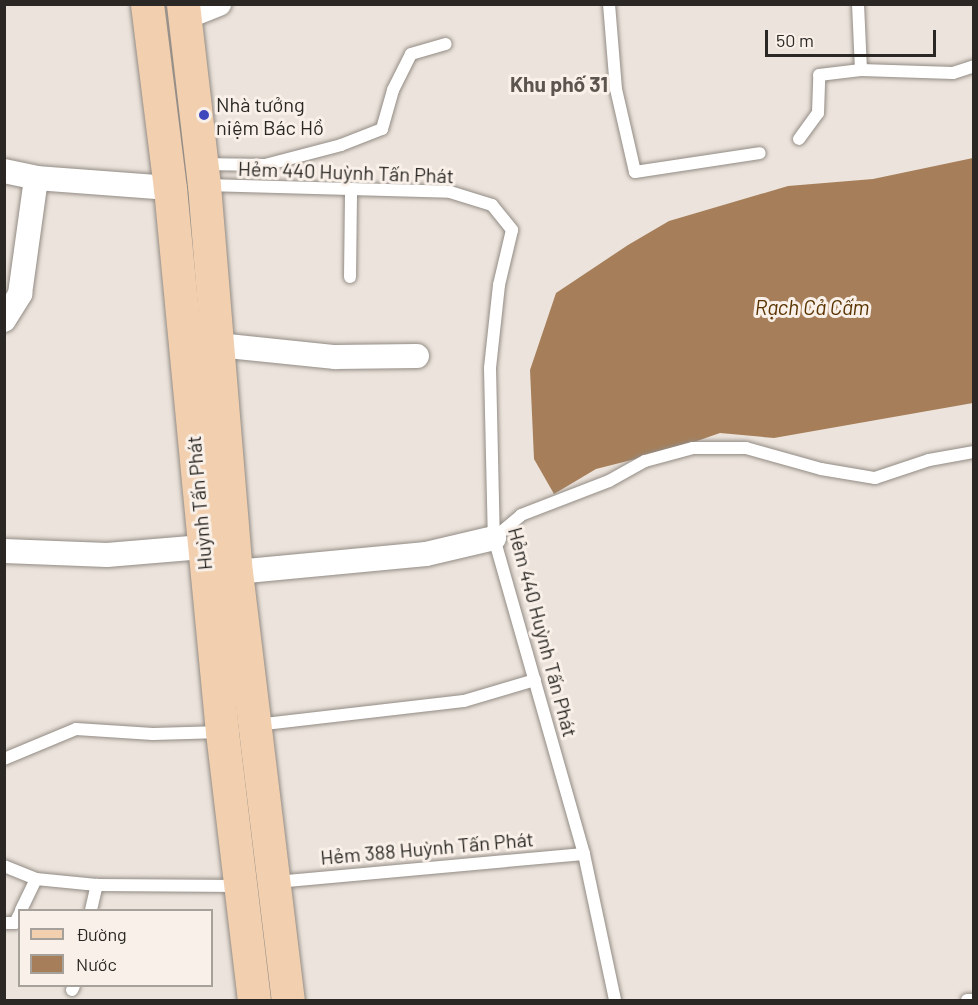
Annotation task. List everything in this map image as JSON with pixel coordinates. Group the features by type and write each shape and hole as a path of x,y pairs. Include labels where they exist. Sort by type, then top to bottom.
{"main road":[{"path":"149,16 183,11"},
{"name":"Huỳnh Tấn Phát","path":"183,11 202,175 236,572 288,1000"},
{"name":"Huỳnh Tấn Phát","path":"149,16 170,188 222,732 254,1000"},
{"path":"170,188 202,175"},
{"path":"234,831 268,827"}],"street":[{"path":"183,11 219,4"},
{"path":"4,171 36,178 170,188"},
{"path":"4,320 20,294 36,178"},
{"path":"218,345 335,357 417,356"},
{"path":"236,572 426,554 494,538"},
{"path":"4,551 107,555 203,547"}],"lane":[{"path":"609,4 616,89 635,172 760,153"},
{"path":"858,4 861,70"},
{"path":"202,175 264,165 341,145 382,129 393,90 411,54 446,44"},
{"path":"799,139 818,113 819,75 861,70 953,73 974,66"},
{"name":"Hẻm 440 Huỳnh Tấn Phát","path":"202,175 351,189 450,192 492,205 512,230 499,285 490,368 494,538 584,854 615,1000"},
{"path":"350,277 351,189"},
{"path":"494,538 520,515 609,481 645,461 693,448 746,448 821,469 875,478 930,460 974,452"},
{"path":"256,725 464,701 535,680"},
{"path":"4,759 76,729 153,734 222,732"},
{"name":"Hẻm 388 Huỳnh Tấn Phát","path":"274,882 584,854"},
{"path":"4,866 36,879 97,885 240,886"},
{"path":"21,909 36,879"},
{"path":"91,909 97,885"},
{"path":"4,923 15,923 18,916"},
{"path":"967,1000 974,1000"}],"water":[{"name":"Rạch Cả Cấm","path":"973,158 973,403 774,438 720,433 671,450 596,469 554,494 534,459 530,370 556,293 669,221 788,186 873,179"}],"place":[{"name":"Nhà tưởng niệm Bác Hồ","path":"204,115"}],"district":[{"name":"Khu phố 31","path":"559,84"}]}
